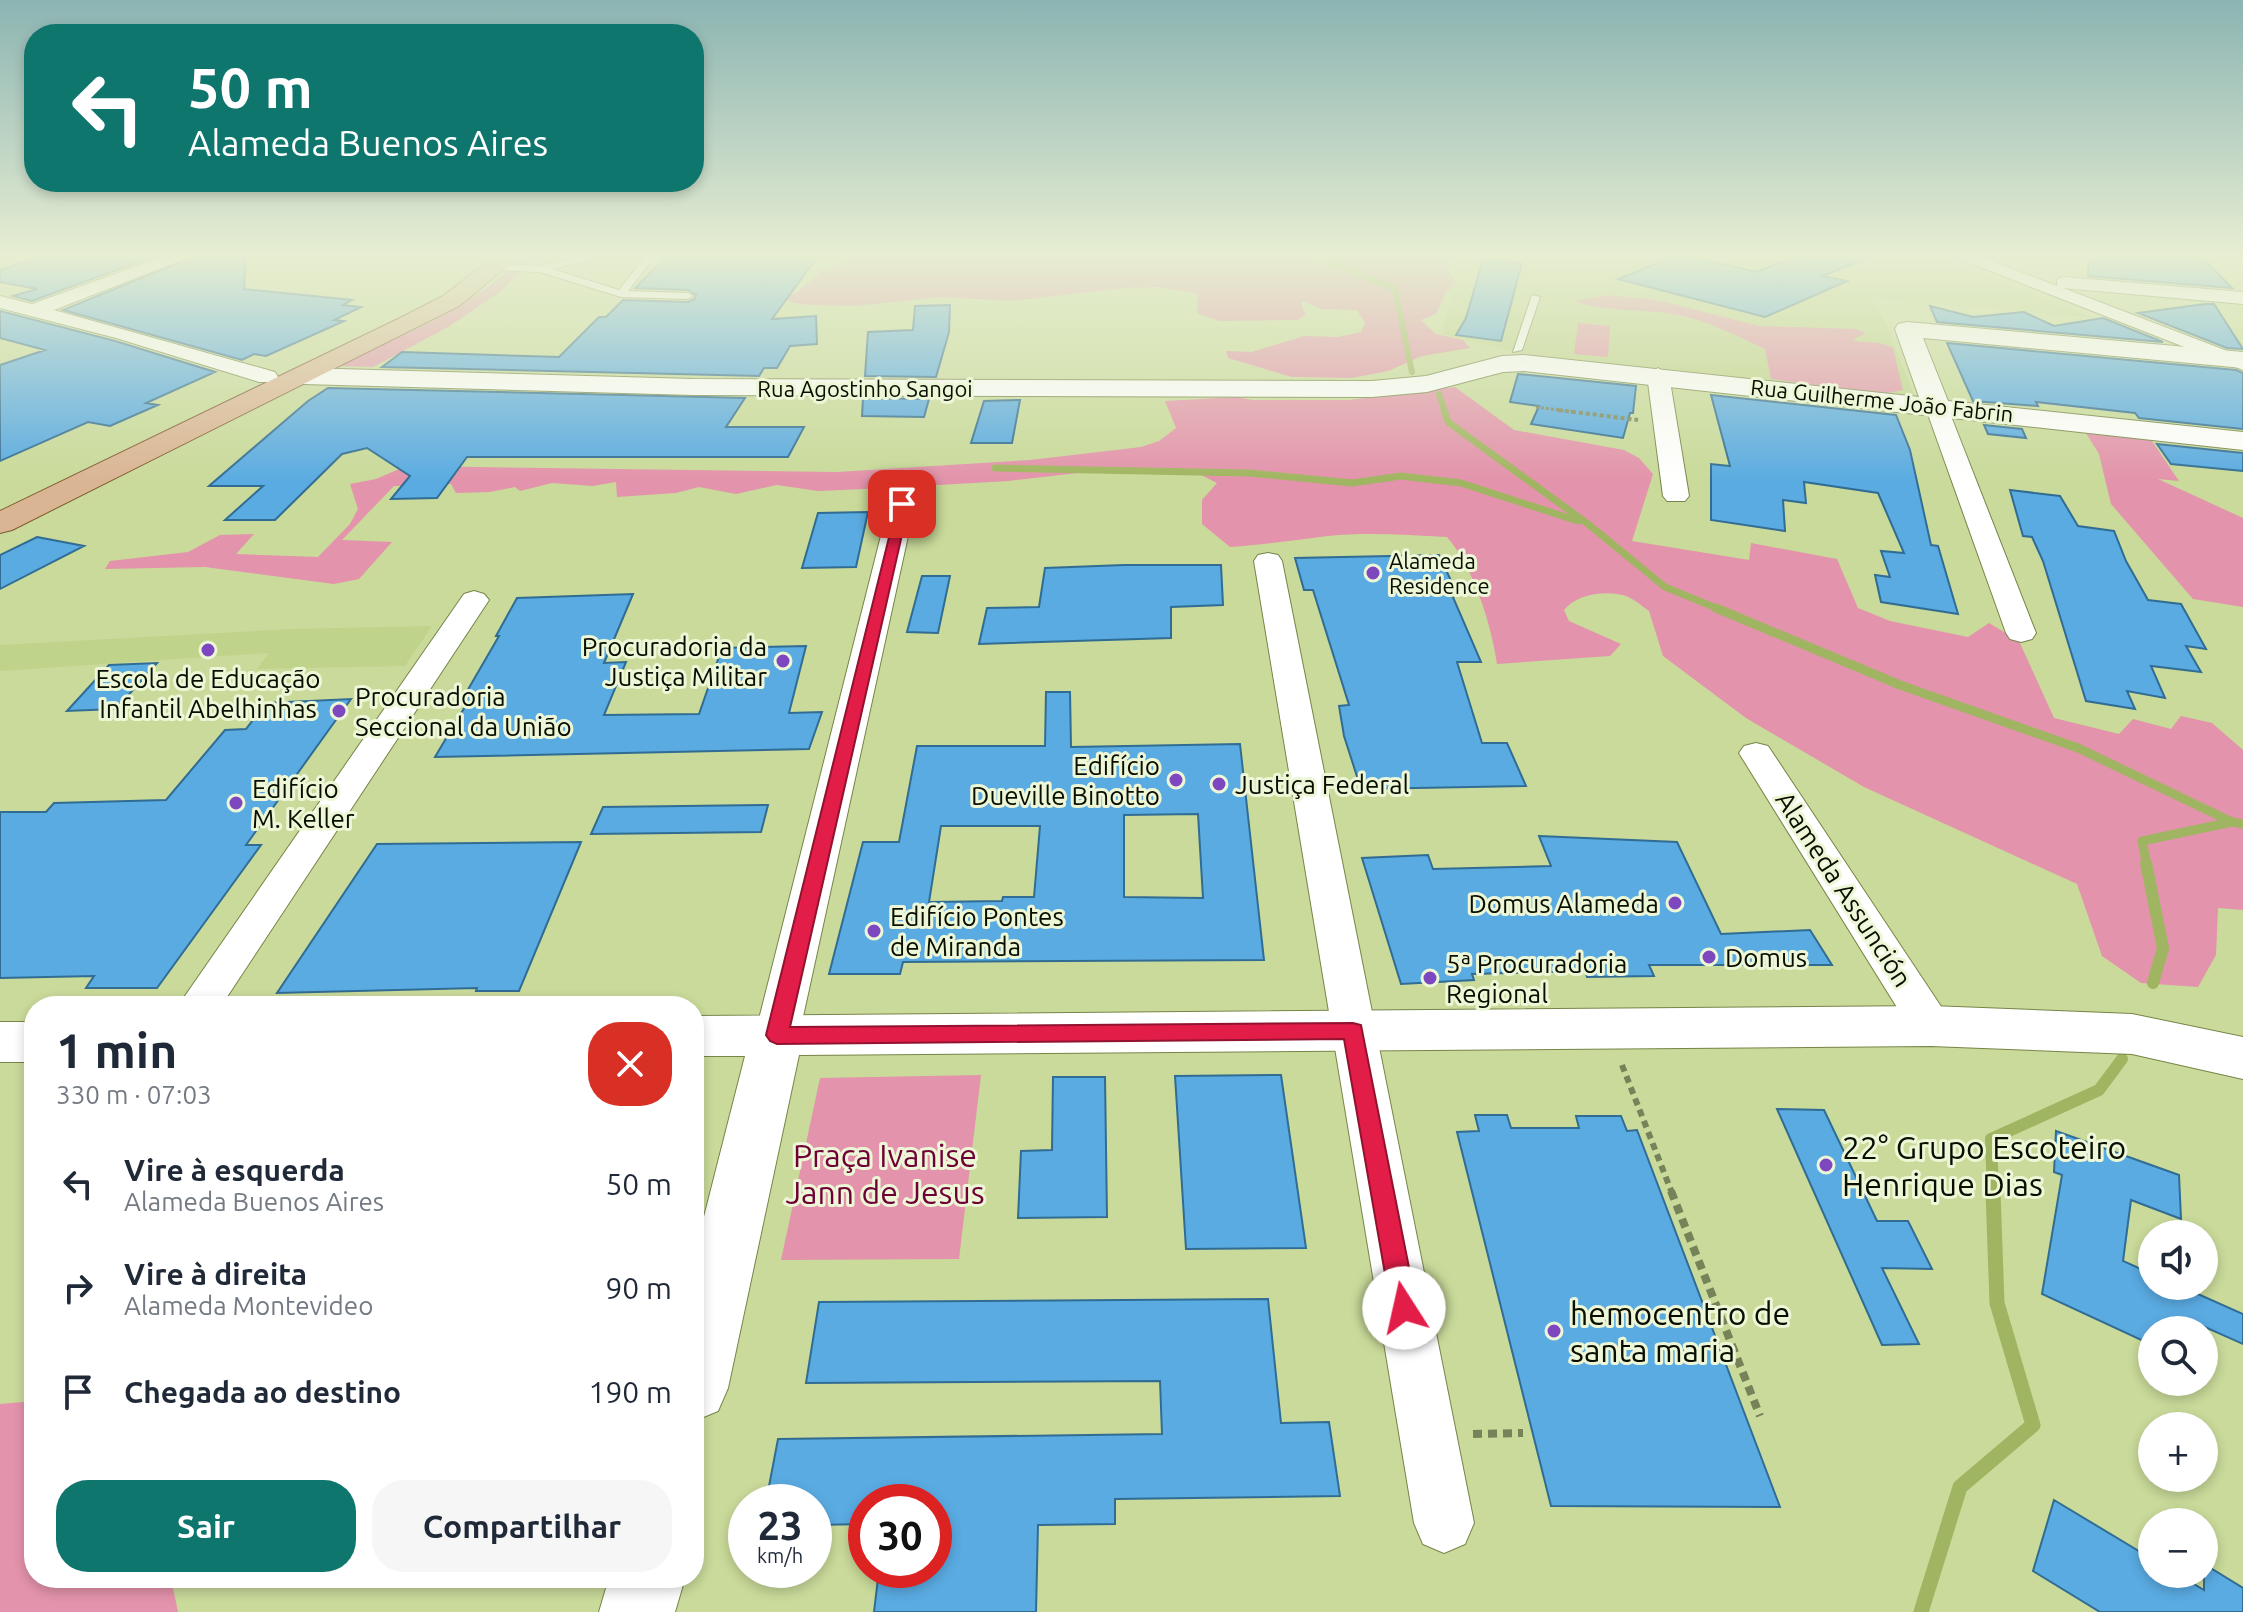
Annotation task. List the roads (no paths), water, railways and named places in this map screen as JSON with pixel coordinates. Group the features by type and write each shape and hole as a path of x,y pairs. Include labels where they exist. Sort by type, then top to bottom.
{"main road":[{"path":"0,505 362,331"},
{"path":"0,523 391,331"}],"street":[{"path":"108,331 267,377"},
{"path":"1908,331 2021,633"},
{"path":"1930,331 2239,361"},
{"path":"2159,331 2239,361"},
{"name":"Rua Guilherme João Fabrin","path":"1427,384 1511,363 1658,375 2243,441"},
{"path":"1658,375 1676,496"},
{"name":"Rua Agostinho Sangoi","path":"303,376 693,387 1372,389 1427,384"},
{"path":"704,1345 902,504"},
{"path":"1268,561 1444,1523"},
{"path":"206,996 474,600"},
{"name":"Alameda Assunción","path":"1756,753 1931,1026"},
{"path":"704,1036 1931,1026 2132,1034 2243,1058"},
{"path":"0,1042 24,1042"},
{"path":"637,1612 644,1588"}],"lane":[{"path":"1517,350 1523,331"}],"waterway":[{"path":"1404,331 1412,372"},
{"path":"1439,394 1445,412"},
{"path":"1444,410 1448,422 1588,524 1665,587 1721,610"},
{"path":"995,468 1250,473 1352,483 1401,476 1461,483 1578,521"},
{"path":"1716,608 1900,685 2078,748 2232,822"},
{"path":"2147,865 2142,841 2232,822"},
{"path":"2232,822 2243,824"},
{"path":"2146,863 2163,948 2153,983"},
{"path":"1993,1193 1991,1139 2099,1090 2122,1059"},
{"path":"1921,1612 1960,1487 2033,1425 1997,1303 1993,1191"}],"place":[{"name":"Alameda Residence","path":"1373,573"},
{"name":"Escola de Educação Infantil Abelhinhas","path":"208,650"},
{"name":"Procuradoria da Justiça Militar","path":"783,661"},
{"name":"Procuradoria Seccional da União","path":"339,711"},
{"name":"Edifício Dueville Binotto","path":"1176,780"},
{"name":"Justiça Federal","path":"1219,784"},
{"name":"Edifício M. Keller","path":"236,803"},
{"name":"Domus Alameda","path":"1675,903"},
{"name":"Edifício Pontes de Miranda","path":"874,931"},
{"name":"Domus","path":"1709,957"},
{"name":"5ª Procuradoria Regional","path":"1430,978"},
{"name":"22° Grupo Escoteiro Henrique Dias","path":"1826,1165"},
{"name":"hemocentro de santa maria","path":"1554,1331"}],"park label":[{"name":"Praça Ivanise Jann de Jesus","path":"885,1174"}]}
